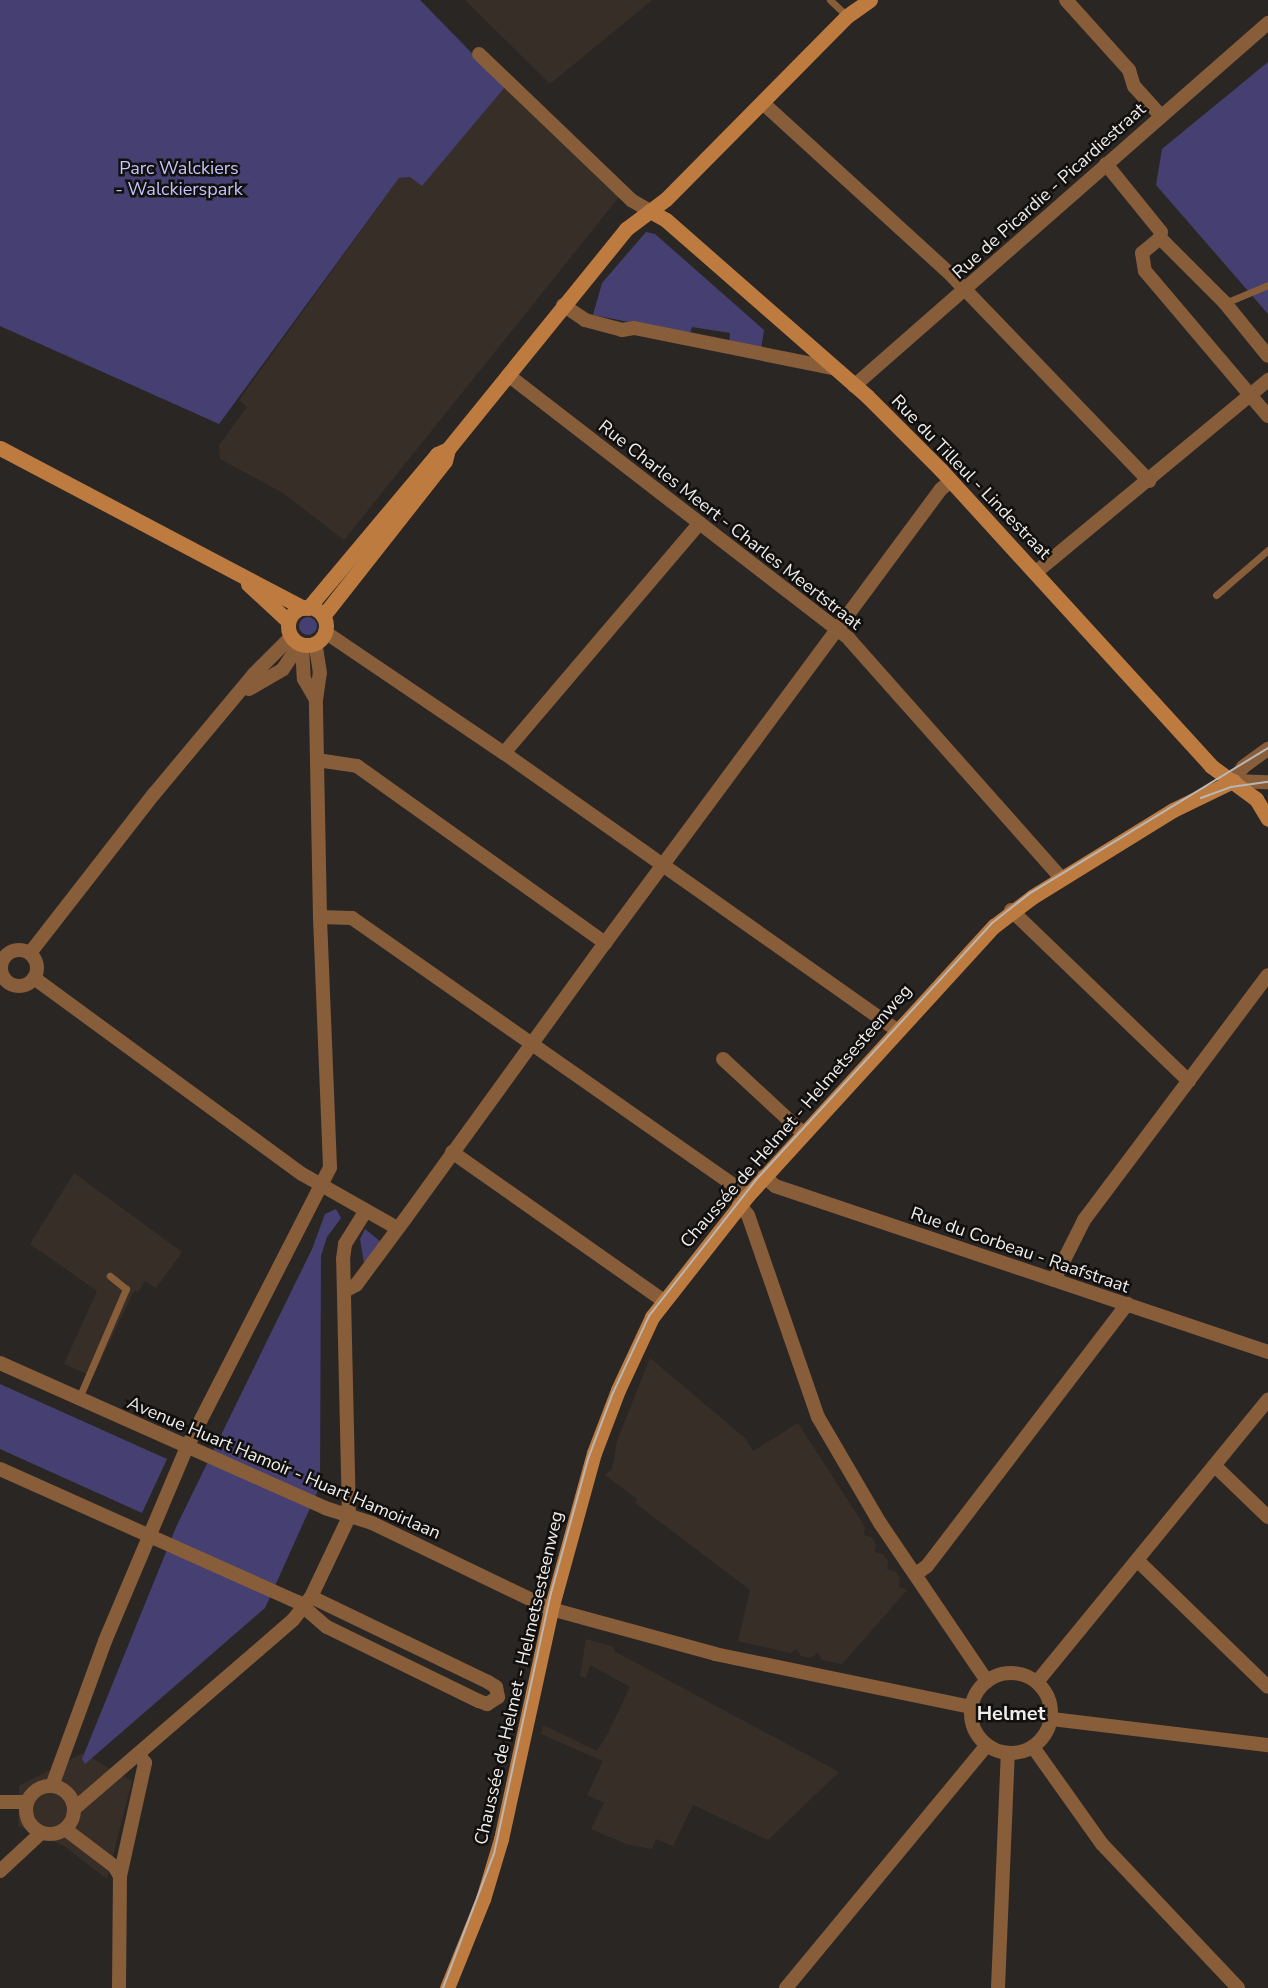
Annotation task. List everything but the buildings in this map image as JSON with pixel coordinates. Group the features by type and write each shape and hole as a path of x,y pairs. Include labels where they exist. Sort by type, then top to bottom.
{"street":[{"path":"288,621 306,608 438,454 448,449 626,229 650,211 764,104 778,84 852,9 870,0"},
{"path":"1066,0 1129,70 1134,86 1161,116"},
{"name":"Rue de Picardie - Picardiestraat","path":"854,386 1268,23"},
{"path":"479,54 632,200 666,220 833,368"},
{"path":"764,104 965,290 1149,481"},
{"path":"1106,164 1161,232 1160,238 1142,253 1145,271 1268,416"},
{"path":"1160,238 1225,303 1268,356"},
{"name":"Rue du Tilleul - Lindestraat","path":"564,305 585,320 622,330 634,328 833,368 951,481 1208,762 1256,799 1268,819"},
{"name":"Rue Charles Meert - Charles Meertstraat","path":"508,375 849,639 1061,878"},
{"path":"1035,573 1149,481 1268,380"},
{"path":"0,448 237,574 306,608"},
{"path":"283,669 445,461 448,449"},
{"path":"345,1291 356,1285 605,943 941,489 951,481"},
{"path":"504,753 700,523"},
{"path":"237,574 288,621 309,636 504,753 665,864 897,1030"},
{"path":"52,1786 105,1641 188,1447 322,1187 330,1167 320,917 316,700 320,673 309,636 306,608"},
{"path":"309,636 303,673 316,700"},
{"path":"30,952 154,794 238,697 254,674 309,636"},
{"path":"238,697 267,675 283,669 292,667 303,673"},
{"path":"1233,782 1243,767 1268,749"},
{"path":"317,760 357,766 605,943"},
{"path":"1233,782 1268,782"},
{"name":"Chaussée de Helmet - Helmetsesteenweg","path":"447,1988 494,1865 551,1609 600,1436 641,1338 664,1301 764,1176 897,1030 1011,910 1173,810 1233,782"},
{"path":"1011,910 1189,1081"},
{"path":"320,917 352,918 532,1044 744,1200 818,1417 846,1469 987,1681"},
{"path":"19,949 30,952 37,964 34,978 22,986 4,988 1,970 2,954 19,949"},
{"path":"1054,1280 1084,1220 1268,975"},
{"path":"34,978 322,1187 397,1228"},
{"path":"723,1059 803,1133"},
{"path":"452,1152 664,1301"},
{"name":"Rue du Corbeau - Raafstraat","path":"764,1176 775,1186 1268,1352"},
{"path":"74,1809 68,1794 52,1786 37,1790 27,1802 28,1820 41,1833 54,1834 65,1829 74,1809 140,1755 308,1602 349,1517 345,1244 365,1212"},
{"path":"916,1574 927,1566 1127,1305"},
{"name":"Avenue Huart Hamoir - Huart Hamoirlaan","path":"0,1363 349,1517 372,1522 551,1609 715,1654 972,1707"},
{"path":"1037,1682 1216,1467 1268,1400"},
{"path":"1216,1467 1268,1517"},
{"path":"0,1469 150,1536 308,1602 488,1682 496,1687 498,1697 487,1704 479,1701 327,1628 308,1602"},
{"path":"1137,1560 1268,1687"},
{"path":"1012,1673 1037,1682 1049,1699 1052,1719 1048,1730 1033,1748 1008,1753 987,1745 974,1728 972,1707 987,1681 1012,1673"},
{"path":"1052,1719 1268,1745"},
{"path":"786,1988 987,1745"},
{"path":"1033,1748 1102,1844 1238,1988"},
{"path":"998,1988 1008,1753"},
{"path":"119,1988 120,1876 145,1763 140,1755"},
{"path":"0,1802 27,1802"},
{"path":"65,1829 114,1866 120,1876"},
{"path":"0,1871 41,1833"}],"lane":[{"path":"830,0 852,9"},
{"path":"1225,303 1267,286"},
{"path":"1216,595 1268,550"},
{"path":"79,1398 126,1288 110,1276"}],"shaded area":[{"path":"465,0 652,0 550,84"},
{"path":"505,87 619,197 344,540 283,493 220,459 219,445 247,407 239,400 399,178 410,177 422,186"},
{"path":"74,1173 182,1252 156,1288 145,1281 138,1292 134,1291 93,1377 64,1364 97,1291 30,1244"},
{"path":"650,1358 746,1439 753,1451 798,1423 865,1527 864,1535 871,1537 876,1544 875,1552 883,1554 888,1561 887,1569 895,1571 900,1578 899,1587 907,1590 842,1664 822,1660 818,1653 811,1658 801,1656 797,1649 790,1653 738,1641 750,1590 635,1503 637,1499 605,1475 612,1469 617,1441"},
{"path":"586,1639 614,1647 614,1651 839,1772 768,1840 693,1805 673,1846 656,1839 652,1849 629,1845 591,1829 604,1803 587,1795 603,1761 541,1734 543,1725 597,1751 630,1687 590,1665 586,1678 580,1676"},
{"path":"83,1753 132,1781 107,1879 64,1846 18,1826 19,1786"}],"green space":[{"name":"Parc Walckiers - Walckierspark","path":"0,0 420,0 505,87 422,186 410,177 399,178 219,424 0,326"},
{"path":"1268,62 1268,314 1156,185 1162,149"},
{"path":"646,232 655,234 764,330 761,349 729,343 730,333 692,327 690,334 593,315 602,283"},
{"path":"308,617 314,620 317,626 314,632 308,635 302,632 299,626 302,620"},
{"path":"336,1209 341,1218 327,1237 321,1256 320,1486 265,1608 85,1764 82,1759 177,1525 312,1249 325,1214"},
{"path":"365,1229 381,1242 364,1263 360,1239"},
{"path":"0,1384 167,1459 142,1513 0,1449"}],"tram line":[{"path":"443,1988 494,1854 550,1597 588,1459 613,1393 649,1316 756,1180 991,924 1029,894 1268,748"},
{"path":"1201,798 1231,787 1268,782"}],"district":[{"name":"Helmet","path":"1011,1713"}]}
